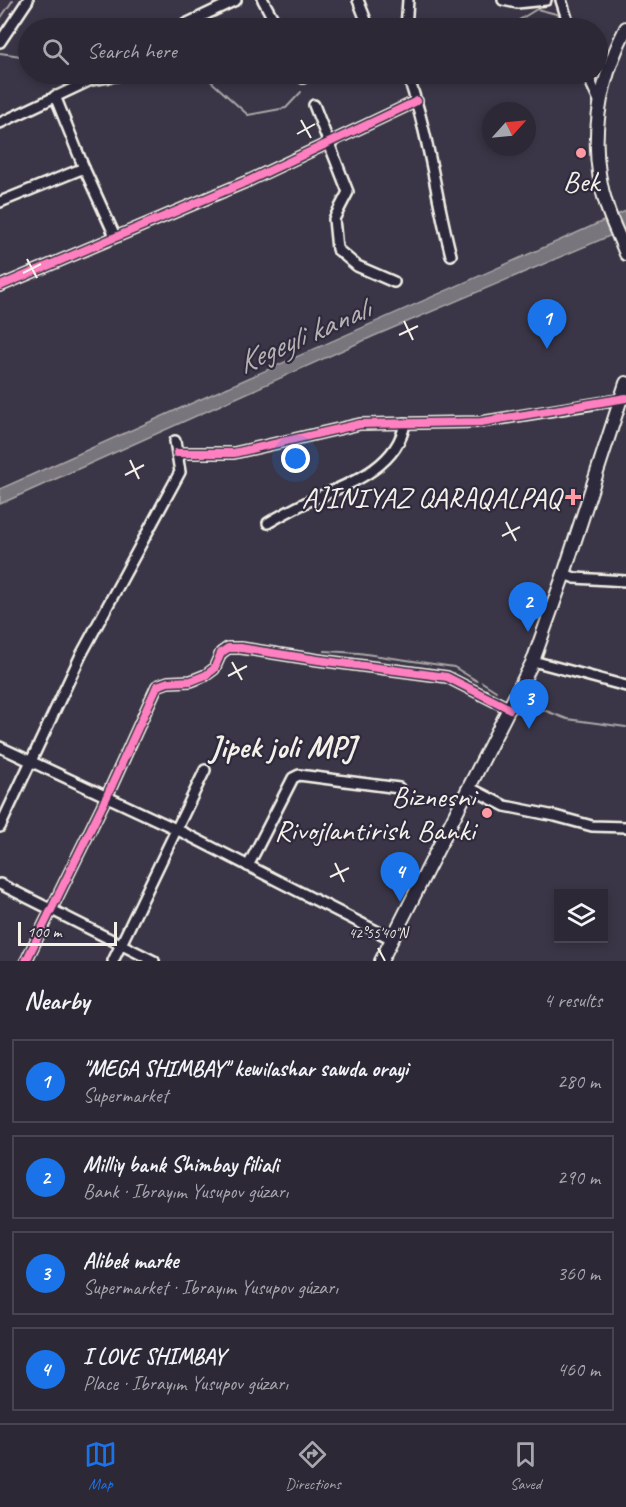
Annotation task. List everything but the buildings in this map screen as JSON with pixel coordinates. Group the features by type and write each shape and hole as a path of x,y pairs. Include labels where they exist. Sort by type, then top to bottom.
{"main road":[{"path":"608,70 626,28"},
{"path":"603,84 597,150 607,210 626,254"},
{"path":"381,961 533,661 624,399 626,383"}],"street":[{"path":"0,42 28,0"},
{"path":"198,18 236,0"},
{"path":"263,0 273,18"},
{"path":"358,0 365,18"},
{"path":"407,18 408,0"},
{"path":"503,0 516,3 546,0"},
{"path":"561,0 567,18"},
{"path":"0,123 82,84"},
{"path":"411,84 417,101 442,223 451,255"},
{"path":"591,84 600,103"},
{"path":"55,96 115,236"},
{"path":"0,286 248,181 417,101"},
{"path":"314,105 348,192 334,219 337,249 357,266 394,282"},
{"path":"0,202 84,168"},
{"path":"177,453 234,453 360,424 482,422 624,399"},
{"path":"268,523 309,501 351,484 386,460 403,437 405,423"},
{"path":"0,827 81,654 180,472 175,441"},
{"path":"564,574 575,578 626,581"},
{"path":"26,961 157,686 168,682 191,681 206,675 214,669 221,653 228,648 447,677 510,709"},
{"path":"533,661 626,686"},
{"path":"0,747 176,829 392,939"},
{"path":"113,961 205,770"},
{"path":"248,866 293,778 299,775 399,788"},
{"path":"470,788 505,806 592,826 626,827"},
{"path":"0,884 154,961"}],"shaded area":[{"path":"626,211 626,229 374,336 0,504 0,489"}],"waterway":[{"path":"0,19 13,0"},
{"path":"522,18 537,9 560,15"},
{"path":"0,53 18,56"},
{"path":"214,84 248,115 286,108 301,92"},
{"path":"325,651 359,653 454,667 477,681"},
{"path":"482,682 496,691"},
{"path":"533,706 567,719 626,727"}],"cycle path":[{"path":"0,286 248,181 417,101"},
{"path":"177,453 234,453 360,424 481,422 626,398"},
{"path":"26,961 107,796 157,686 168,682 191,681 206,675 214,669 221,653 228,648 447,677 510,709"}],"place":[{"name":"Bek","path":"581,153"},
{"name":"\"MEGA SHIMBAY\" kewilashar sawda orayi","path":"547,349"},
{"name":"AJINIYAZ QARAQALPAQ","path":"573,497"},
{"name":"Milliy bank Shimbay filiali","path":"528,632"},
{"name":"Alibek marke","path":"529,729"},
{"name":"Biznesni Rivojlantirish Banki","path":"487,813"},
{"name":"I LOVE SHIMBAY","path":"400,902"}],"district":[{"name":"Jipek joli MPJ","path":"282,746"}],"water label":[{"name":"Kegeyli kanalı","path":"303,335"}]}
